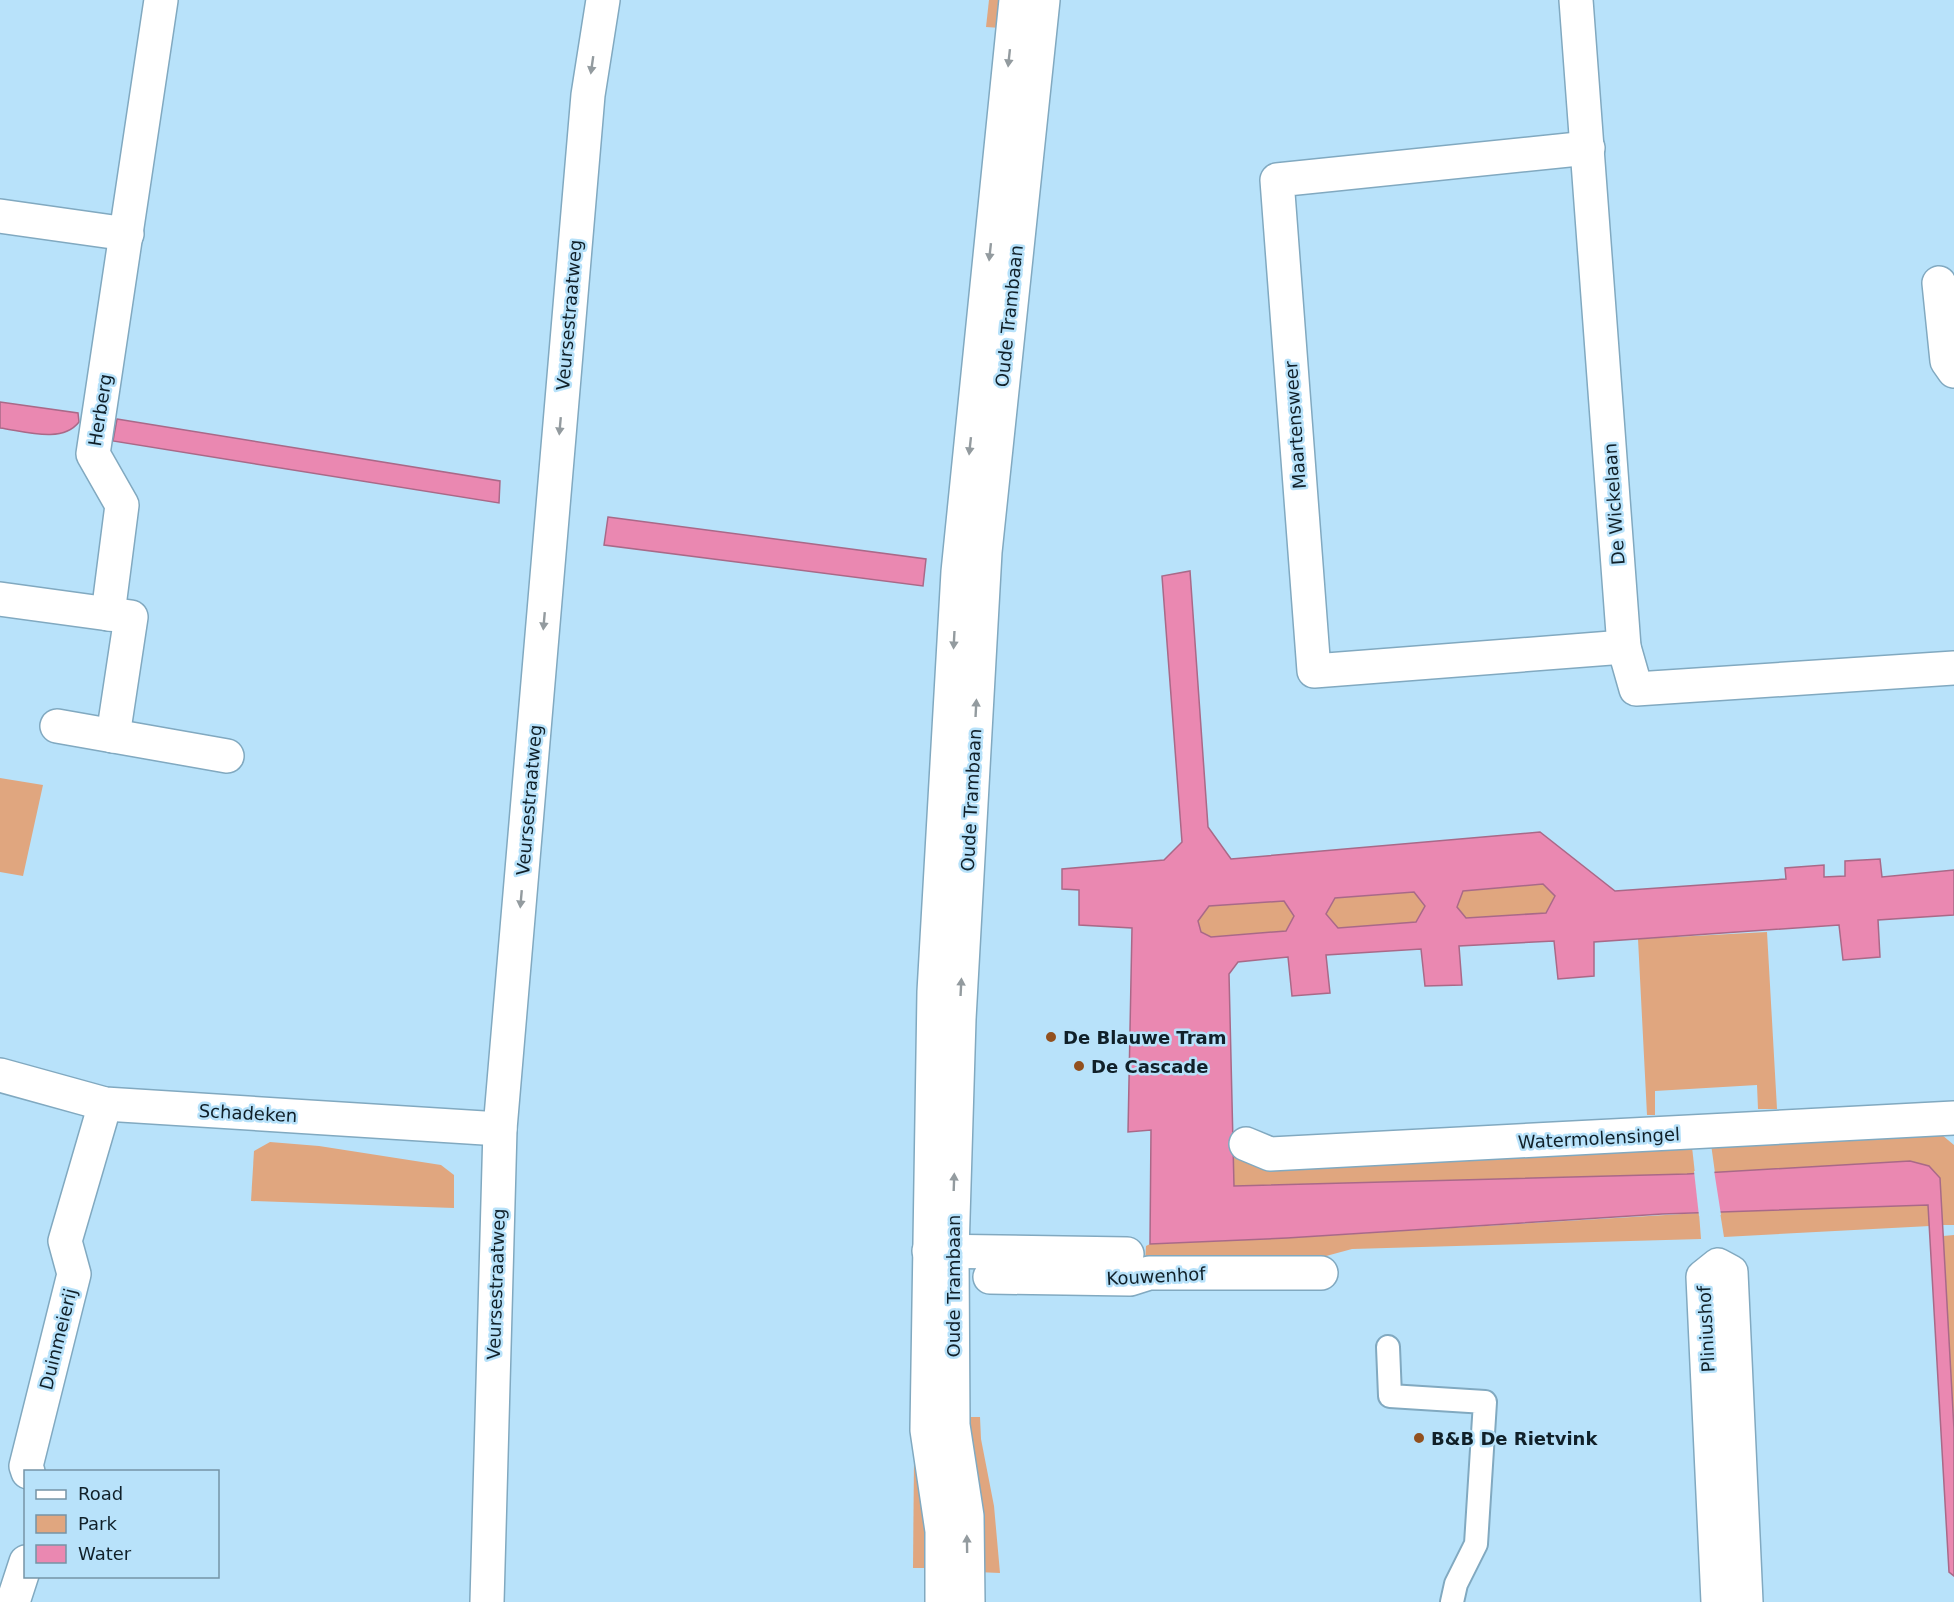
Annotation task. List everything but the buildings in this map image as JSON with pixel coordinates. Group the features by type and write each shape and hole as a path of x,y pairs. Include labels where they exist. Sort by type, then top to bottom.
{"street":[{"name":"Herberg","path":"108,614 122,505 93,454 161,0"},
{"name":"Veursestraatweg","path":"487,1602 501,1129 588,95 603,0"},
{"name":"Oude Trambaan","path":"968,1602 967,1516 953,1425 940,1251 934,992 958,572 1016,0"},
{"name":"Oude Trambaan","path":"942,1602 942,1531 927,1430 959,1019 985,552 1043,0"},
{"name":"De Wickelaan","path":"1576,0 1624,647 1636,689 1954,668"},
{"name":"Maartensweer","path":"1588,148 1277,180 1314,671 1624,647"},
{"path":"0,216 127,234"},
{"path":"1939,283 1947,361 1954,371"},
{"path":"0,599 130,617 113,736"},
{"path":"57,726 227,756"},
{"name":"Schadeken","path":"0,1075 105,1104 501,1129"},
{"name":"Duinmeierij","path":"27,1470 26,1466 74,1274 65,1241 105,1104"},
{"name":"Watermolensingel","path":"1246,1144 1270,1154 1954,1118"},
{"name":"Kouwenhof","path":"940,1251 1127,1254"},
{"name":"Pliniushof","path":"1718,1602 1703,1277 1718,1265 1731,1272 1746,1602"},
{"name":"Kouwenhof","path":"990,1277 1130,1279 1149,1273 1321,1273"},
{"path":"14,1602 24,1569"}],"lane":[{"path":"1388,1347 1390,1396 1485,1402 1476,1544 1456,1584 1452,1602"}],"green space":[{"path":"989,0 1004,0 1001,28 986,27"},
{"path":"0,778 43,785 23,876 0,872"},
{"path":"1543,884 1555,896 1546,913 1465,918 1456,906 1463,891"},
{"path":"1414,892 1425,906 1416,922 1338,928 1326,914 1335,898"},
{"path":"1284,901 1295,917 1286,931 1211,937 1201,932 1198,921 1209,906"},
{"path":"1767,932 1777,1109 1758,1109 1757,1085 1655,1091 1655,1115 1647,1115 1638,939"},
{"path":"1942,1135 1954,1145 1954,1225 1942,1225 1940,1178 1929,1166 1910,1161 1715,1173 1711,1144"},
{"path":"270,1142 319,1146 441,1165 454,1175 454,1208 251,1201 254,1151"},
{"path":"1692,1147 1695,1174 1234,1186 1233,1153"},
{"path":"1929,1204 1930,1226 1724,1237 1720,1212"},
{"path":"1699,1213 1701,1239 1352,1249 1315,1259 1145,1262 1146,1246 1150,1244"},
{"path":"1954,1235 1954,1429 1943,1236"},
{"path":"963,1417 980,1417 981,1439 994,1506 1000,1573 977,1572"},
{"path":"914,1460 920,1460 932,1568 913,1568"}],"water":[{"path":"0,402 78,413 79,422 72,429 53,434 0,428"},
{"path":"117,419 500,481 499,503 113,441"},
{"path":"608,517 926,559 923,586 604,545"},
{"path":"1190,571 1208,827 1231,859 1540,832 1615,891 1786,879 1785,868 1824,865 1824,877 1845,876 1845,861 1880,859 1882,877 1954,870 1954,915 1878,920 1880,957 1843,960 1839,925 1594,942 1594,976 1558,979 1554,941 1459,946 1462,985 1425,986 1421,949 1326,955 1330,993 1292,996 1288,957 1238,962 1229,974 1234,1186 1687,1174 1910,1161 1929,1166 1940,1178 1954,1429 1954,1576 1949,1572 1928,1205 1662,1214 1287,1238 1150,1244 1151,1130 1128,1132 1132,928 1079,925 1079,890 1062,889 1062,869 1164,860 1182,842 1162,576","holes":["1543,884 1555,896 1546,913 1466,918 1457,907 1463,891","1414,892 1425,906 1416,922 1338,928 1326,914 1335,898","1284,901 1294,916 1286,931 1211,937 1201,932 1198,921 1209,906"]}],"pier":[{"path":"1714,1170 1721,1215 1699,1216 1694,1171"}],"place":[{"name":"De Blauwe Tram","path":"1051,1037"},
{"name":"De Cascade","path":"1079,1066"},
{"name":"B&B De Rietvink","path":"1419,1438"}]}
